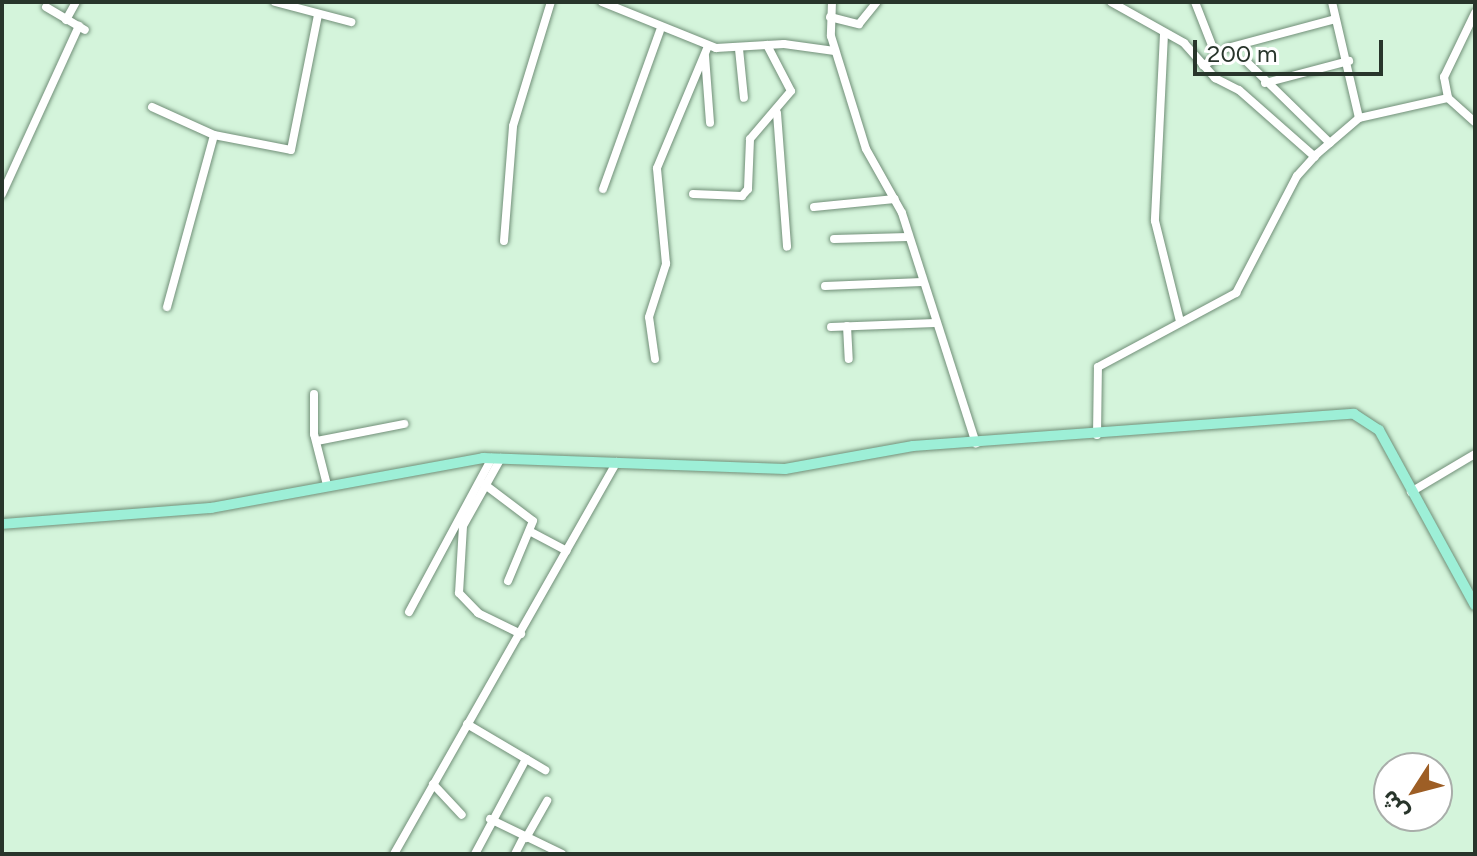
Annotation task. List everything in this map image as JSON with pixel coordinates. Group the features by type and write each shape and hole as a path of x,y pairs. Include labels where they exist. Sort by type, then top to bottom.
{"main road":[{"path":"2,524 211,508 327,485 496,458 785,469 874,450 1354,414 1379,430 1475,605"}],"street":[{"path":"66,20 76,2"},
{"path":"275,2 351,22"},
{"path":"504,241 513,126 551,2"},
{"path":"602,2 706,50 767,45 835,51"},
{"path":"832,2 830,17 835,51 872,164 895,199 976,443"},
{"path":"830,17 859,24 877,2"},
{"path":"1111,2 1164,34 1315,157"},
{"path":"1195,2 1217,58 1203,65"},
{"path":"1332,2 1349,61 1359,118"},
{"path":"2,194 82,28 46,7"},
{"path":"1475,13 1448,56 1448,98 1475,122"},
{"path":"152,107 214,135 291,150 318,15"},
{"path":"1227,48 1335,19"},
{"path":"603,189 660,31"},
{"path":"1164,34 1155,221 1180,321"},
{"path":"693,194 742,196 750,184 750,139 777,113 791,91 767,45"},
{"path":"739,49 744,98"},
{"path":"706,50 710,123"},
{"path":"655,359 649,317 666,264 657,168 706,50"},
{"path":"1265,83 1349,61"},
{"path":"1247,62 1265,83 1330,143"},
{"path":"1097,435 1098,367 1180,321 1209,313 1236,293 1315,157 1359,118 1448,98"},
{"path":"777,113 787,247"},
{"path":"167,307 214,135"},
{"path":"814,207 895,199"},
{"path":"834,239 908,237"},
{"path":"825,286 922,282"},
{"path":"831,327 935,323"},
{"path":"847,326 849,359"},
{"path":"314,394 317,441 327,485"},
{"path":"317,441 404,424"},
{"path":"1411,492 1475,454"},
{"path":"409,612 496,458"},
{"path":"394,854 617,462"},
{"path":"483,483 528,517 533,533 567,551"},
{"path":"483,483 459,541 459,593 478,613 521,634"},
{"path":"508,581 533,533"},
{"path":"467,724 545,770"},
{"path":"475,854 490,819 526,759"},
{"path":"433,784 462,815"},
{"path":"515,854 547,801"},
{"path":"490,819 558,853"}]}
